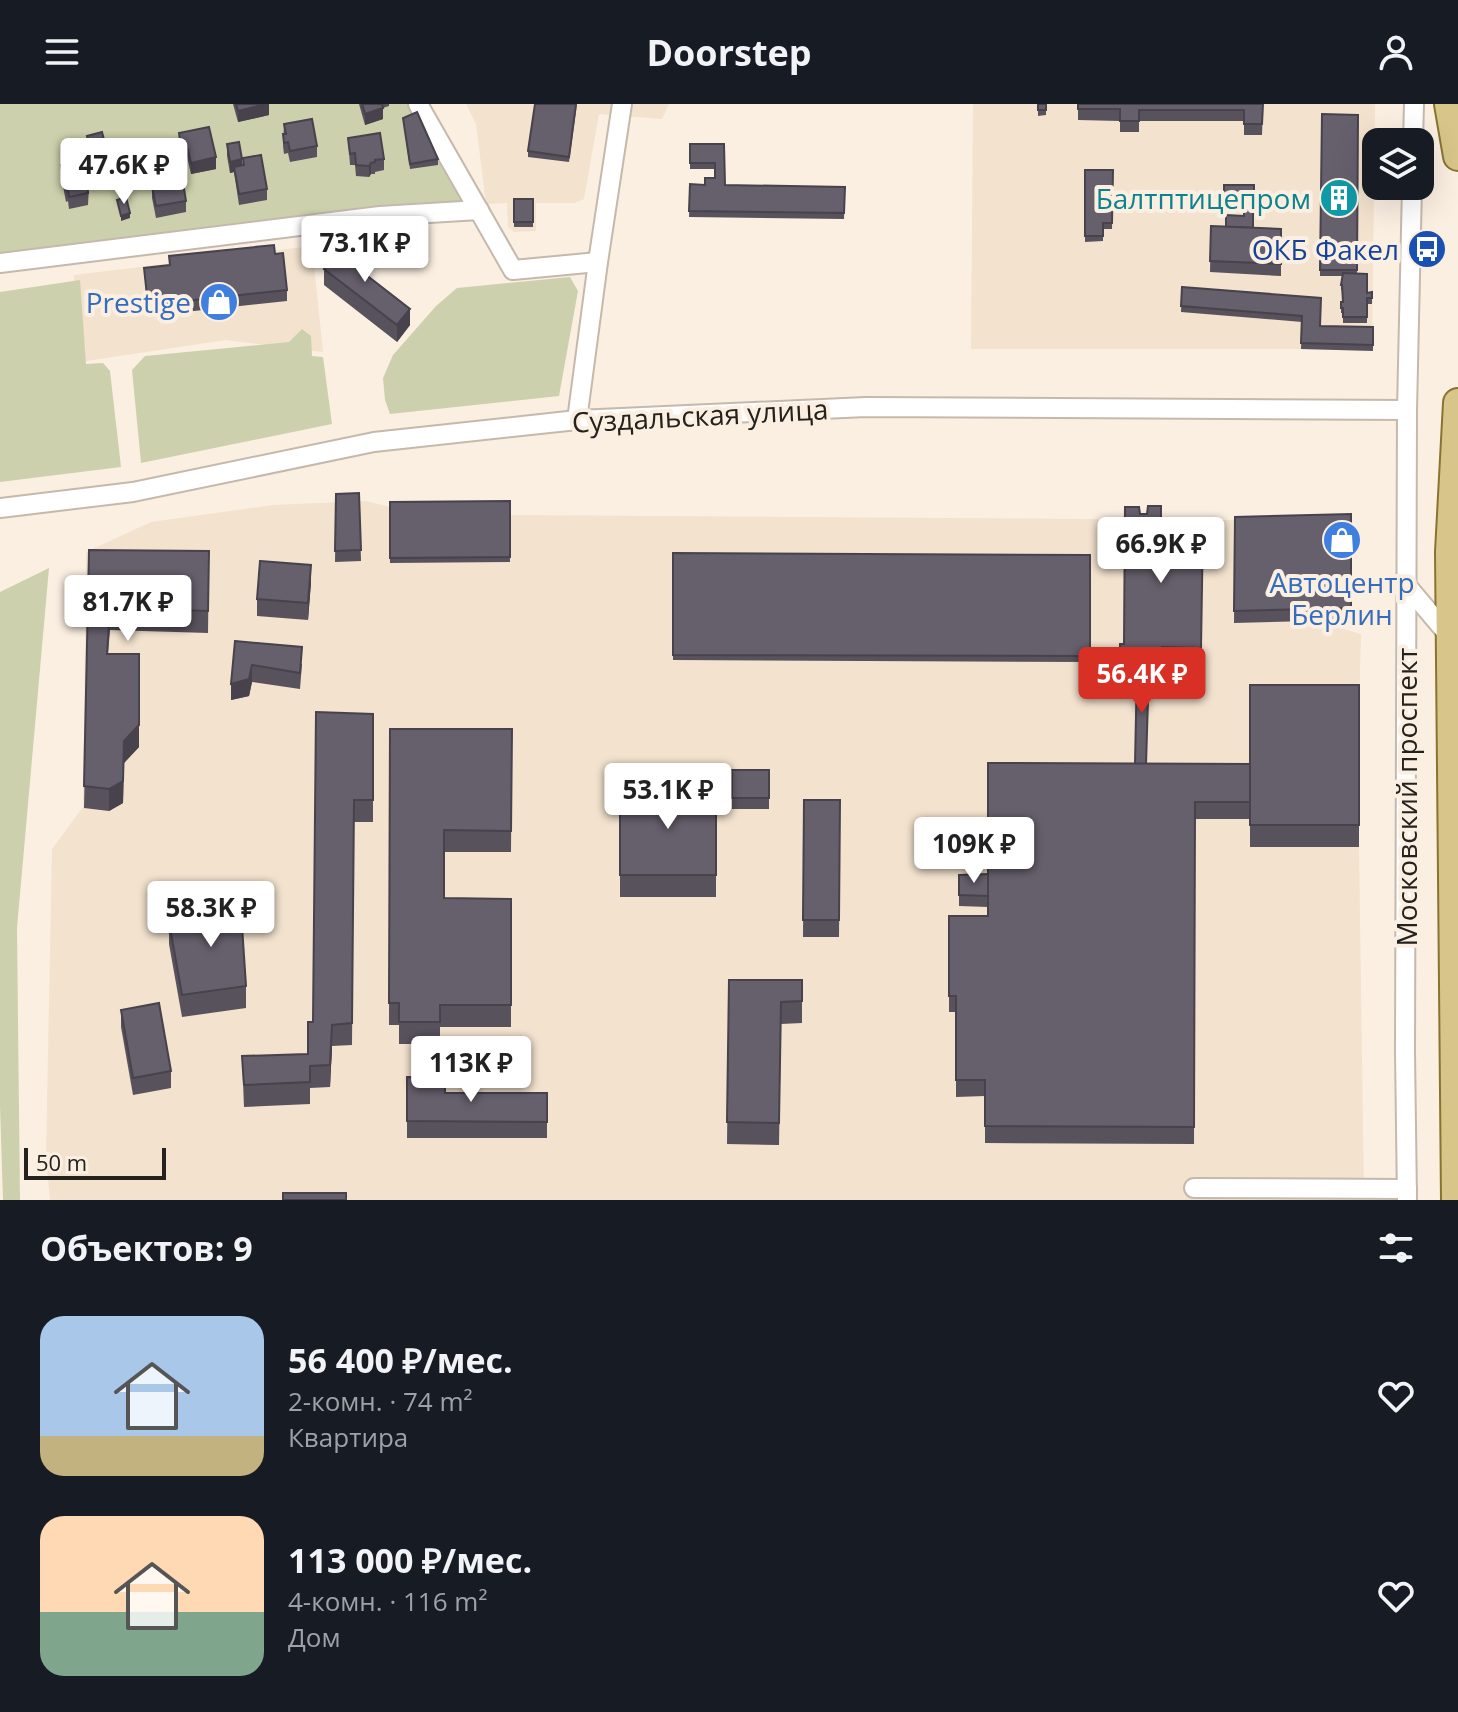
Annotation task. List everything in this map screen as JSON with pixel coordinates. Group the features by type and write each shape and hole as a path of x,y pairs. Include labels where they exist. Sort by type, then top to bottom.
{"main road":[{"path":"1449,104 1458,156"},
{"name":"Московский проспект","path":"1456,1200 1450,552 1458,403"}],"street":[{"path":"418,104 513,270 598,262"},
{"path":"577,420 622,104"},
{"path":"1413,128 1414,104"},
{"name":"Московский проспект","path":"1407,1195 1407,410 1412,200"},
{"path":"0,263 380,216 479,210"},
{"name":"Суздальская улица","path":"0,508 133,492 374,442 577,420 866,407 1407,410"},
{"path":"1407,586 1451,638"},
{"path":"1194,1188 1407,1195"}],"shaded area":[{"path":"466,104 669,104 662,119 599,114 584,199 574,203 536,203 536,231 514,232 508,227 507,203 486,204 476,124"},
{"name":"Балтптицепром","path":"973,104 1375,104 1375,128 1362,128 1362,200 1374,200 1372,351 971,349"},
{"path":"312,246 323,352 226,340 73,363 74,275"},
{"path":"366,501 390,507 510,506 510,515 1235,520 1312,620 1361,634 1359,707 1250,846 1359,847 1364,1200 50,1200 46,1156 52,849 83,807 86,552 151,522 273,505"}],"green space":[{"path":"0,104 425,104 468,203 0,262"},
{"path":"570,277 578,291 559,396 390,414 383,378 393,355 436,306 457,288"},
{"path":"80,280 86,364 103,363 110,371 121,467 0,482 0,292"},
{"path":"302,329 311,336 312,356 323,357 332,424 141,463 132,370 145,356 289,342"},
{"path":"49,568 17,928 20,1200 3,1200 0,1105 0,592"}],"building":[{"path":"236,104 266,104 238,111"},
{"path":"362,104 382,104 383,108 365,114"},
{"path":"535,104 576,104 569,157 528,151"},
{"path":"1038,104 1046,104 1046,110 1038,110"},
{"path":"1078,104 1263,104 1262,124 1244,124 1244,110 1139,110 1139,121 1120,121 1120,109 1078,109"},
{"path":"417,112 438,159 410,164 403,118"},
{"name":"Балтптицепром","path":"1322,114 1358,115 1357,270 1320,270"},
{"path":"312,119 317,146 290,151 288,142 284,143 284,124"},
{"path":"209,127 216,157 191,163 187,146 181,147 179,133"},
{"path":"102,132 108,155 93,159 87,136"},
{"path":"380,133 384,159 375,160 369,166 356,165 355,153 350,154 348,138"},
{"path":"239,142 242,159 230,162 227,144"},
{"path":"690,144 724,144 725,185 845,187 844,213 689,211 690,184 705,185 705,178 715,178 715,163 690,163"},
{"path":"261,155 267,189 239,194 234,167 244,165 243,158"},
{"path":"175,156 177,165 180,164 186,201 156,206 152,187 156,187 155,178 161,177 158,159"},
{"path":"84,160 88,193 69,197 61,165"},
{"path":"1085,170 1113,170 1112,223 1103,223 1103,236 1085,236"},
{"path":"1224,185 1254,185 1254,199 1249,199 1249,206 1253,206 1253,228 1226,227 1226,215 1244,216 1244,206 1228,206 1228,199 1224,198"},
{"path":"126,197 130,213 121,216 117,200"},
{"path":"514,199 533,199 533,222 514,222"},
{"path":"1211,226 1281,229 1281,264 1210,261"},
{"path":"344,243 363,258 356,267 410,309 397,325 324,269"},
{"path":"274,245 275,254 283,253 287,290 148,305 144,268 170,265 169,256"},
{"path":"1343,273 1367,274 1367,293 1372,292 1372,298 1367,298 1367,317 1343,317"},
{"path":"1182,287 1321,298 1320,326 1373,327 1373,345 1301,343 1302,316 1181,306"},
{"path":"359,493 361,550 335,551 336,494"},
{"path":"510,501 510,557 390,558 390,502"},
{"path":"1148,506 1161,506 1161,526 1203,525 1201,648 1162,647 1161,657 1120,656 1120,644 1124,644 1125,507 1139,507 1140,514 1147,514"},
{"path":"1351,514 1351,608 1234,611 1235,517"},
{"path":"89,550 209,551 208,611 110,608 107,654 139,654 139,725 124,741 123,781 109,789 84,786"},
{"path":"673,553 1090,555 1090,656 673,655"},
{"path":"260,561 311,565 308,603 257,599"},
{"path":"235,641 302,647 300,673 252,665 249,679 231,684"},
{"path":"1137,667 1149,667 1146,764 1135,764"},
{"path":"1250,685 1359,685 1359,825 1250,825"},
{"path":"316,712 373,714 373,800 354,800 352,1023 332,1025 330,1065 310,1066 310,1082 244,1085 242,1056 308,1054 308,1022 313,1022"},
{"path":"390,729 512,729 511,831 444,830 444,898 511,899 511,1005 440,1005 440,1022 399,1022 399,1003 389,1003"},
{"path":"988,763 1250,764 1250,802 1195,802 1194,1127 985,1126 985,1080 956,1080 956,996 949,996 949,916 988,916"},
{"path":"732,770 769,770 769,798 732,798"},
{"path":"620,787 716,787 716,875 620,875"},
{"path":"804,800 840,800 839,920 803,920"},
{"path":"988,874 988,896 959,895 959,875"},
{"path":"240,896 246,986 182,995 169,922 210,916 208,903"},
{"path":"729,980 802,980 802,1001 781,1002 779,1123 727,1122"},
{"path":"159,1003 171,1071 133,1078 121,1010"},
{"path":"407,1077 445,1078 445,1093 547,1093 547,1122 407,1121"},
{"path":"283,1193 346,1193 346,1200 283,1200"}],"place":[{"name":"Балтптицепром","path":"1339,198"},
{"name":"ОКБ Факел","path":"1427,249"},
{"name":"Prestige","path":"219,302"},
{"name":"Автоцентр Берлин","path":"1342,540"}]}
